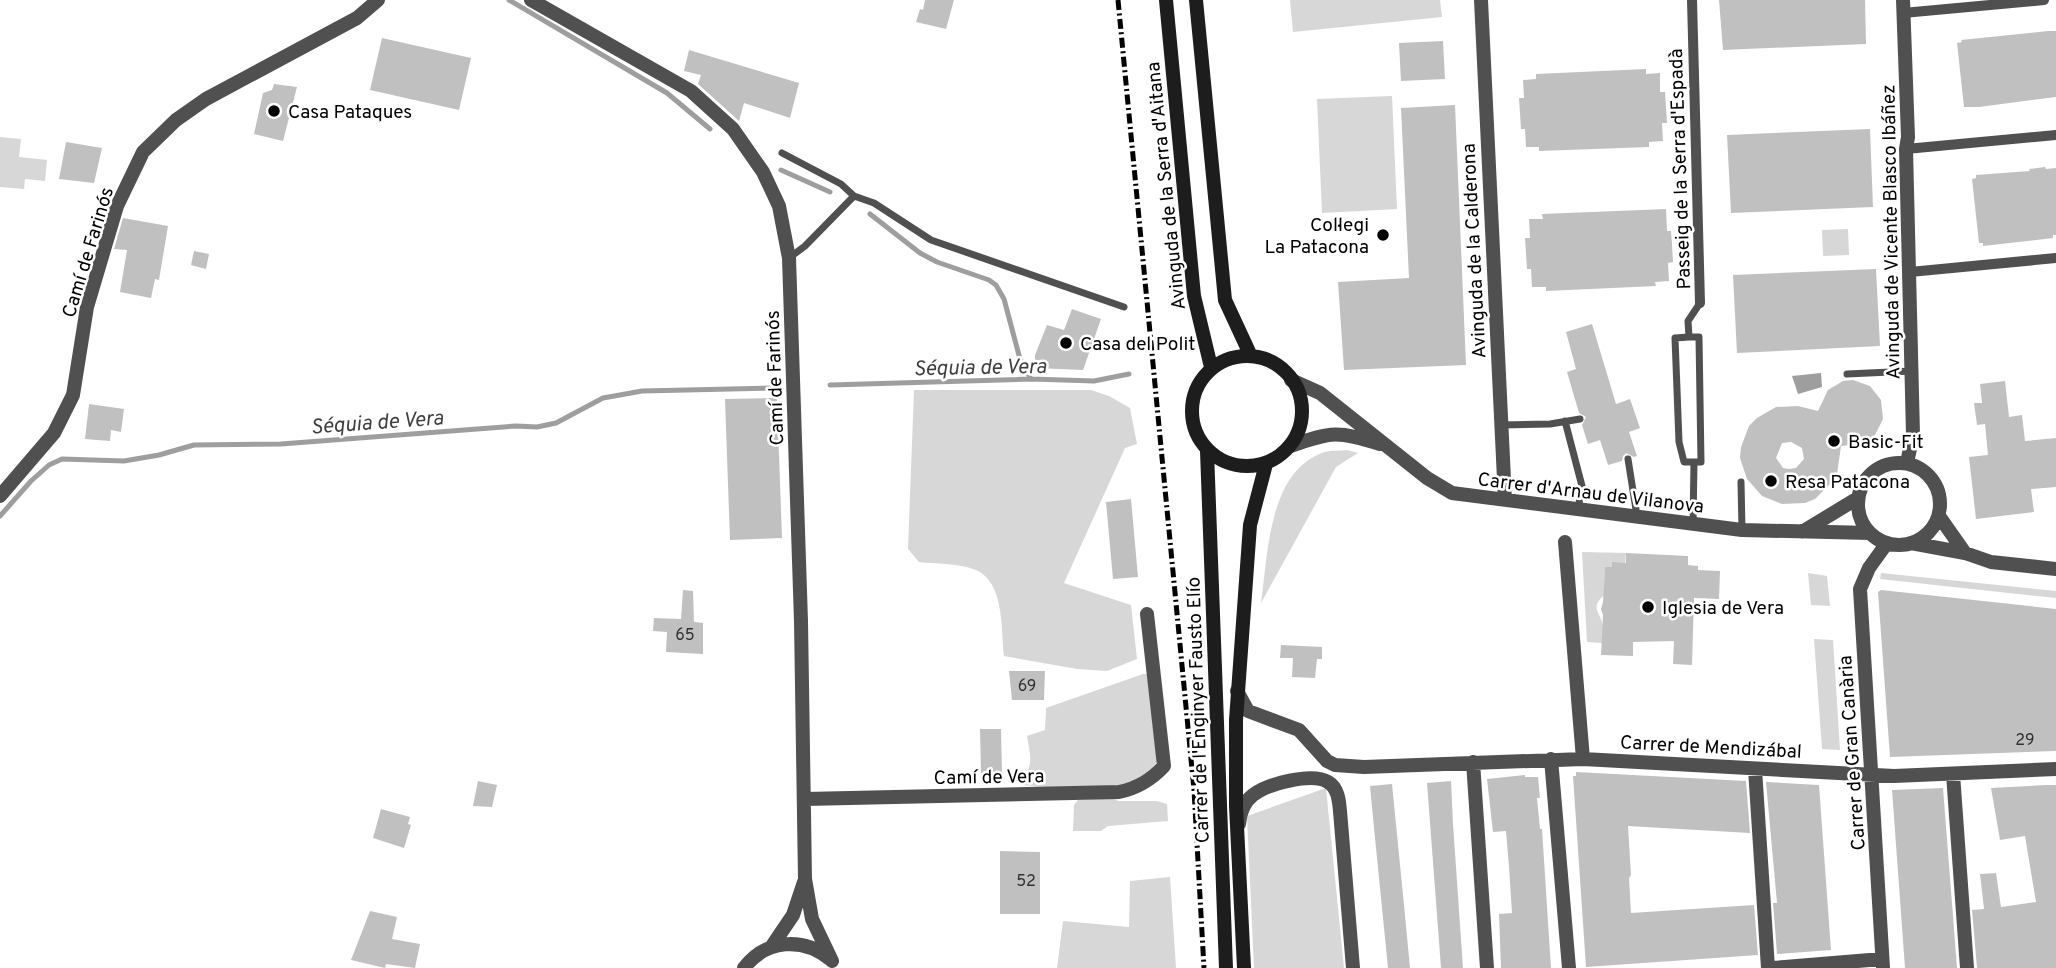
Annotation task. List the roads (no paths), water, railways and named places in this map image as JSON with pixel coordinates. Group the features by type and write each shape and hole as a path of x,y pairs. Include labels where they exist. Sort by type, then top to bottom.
{"main road":[{"name":"Avinguda de la Serra d'Aitana","path":"1166,0 1194,296 1211,367"},
{"path":"1196,0 1225,300 1250,354"},
{"path":"1250,354 1271,361 1291,380 1298,395 1300,410 1298,429 1291,446 1280,457 1251,467 1220,461 1207,452 1198,436 1194,417 1195,398 1211,367 1236,355 1250,354"},
{"name":"Carrer de l'Enginyer Fausto Elío","path":"1207,452 1226,968"},
{"name":"Carrer de l'Enginyer Fausto Elío","path":"1244,968 1235,760 1237,691 1250,525 1266,464"}],"street":[{"name":"Camí de Farinós","path":"0,496 54,433 73,395 91,294 117,206 143,152 176,120 206,99 356,18 378,0"},
{"name":"Camí de Farinós","path":"531,0 691,91 733,128 763,172 779,206 789,258 805,879 812,919 835,964"},
{"name":"Avinguda de la Calderona","path":"1481,0 1505,500"},
{"name":"Passeig de la Serra d'Espadà","path":"1692,0 1700,303"},
{"path":"1903,7 2044,0"},
{"name":"Avinguda de Vicente Blasco Ibáñez","path":"1903,7 1913,433 1907,463"},
{"path":"1906,149 2056,135"},
{"path":"1910,272 2056,258"},
{"name":"Carrer d'Arnau de Vilanova","path":"1291,380 1320,393 1427,478 1452,493 1742,530 1870,533"},
{"name":"Carrer d'Arnau de Vilanova","path":"1291,446 1321,435 1347,434 1391,447"},
{"path":"1911,543 1923,538 1933,528 1939,516 1941,502 1938,488 1931,476 1907,463 1894,463 1870,474 1862,485 1858,498 1859,511 1870,533 1887,543 1911,543 1965,553 1991,562 2056,569"},
{"path":"1801,533 1858,498"},
{"path":"1939,516 1965,553"},
{"path":"1565,542 1583,759"},
{"name":"Carrer de Gran Canària","path":"1883,964 1860,589 1869,568 1887,543"},
{"name":"Camí de Vera","path":"805,799 1119,792 1136,789 1164,766 1147,614"},
{"name":"Carrer de Mendizábal","path":"1237,691 1248,711 1299,730 1327,761 1335,765 1364,768 1583,759 1894,776 2056,769"},
{"path":"1551,759 1569,968"},
{"path":"1473,762 1487,968"},
{"path":"1353,968 1339,797 1340,786 1345,778 1364,768"},
{"path":"1755,769 1770,968 1883,964"},
{"path":"1953,774 1967,968"},
{"name":"Carrer de l'Enginyer Fausto Elío","path":"1238,832 1240,814 1246,803 1254,794 1266,788 1303,778 1319,778 1334,788 1339,797"},
{"name":"Camí de Farinós","path":"744,968 760,952 772,946 793,915 805,879"},
{"path":"772,946 804,944 820,951 835,964"}],"lane":[{"path":"782,153 841,184 854,196 874,203 931,240 1124,307"},
{"path":"789,258 805,246 854,196"},
{"name":"Passeig de la Serra d'Espadà","path":"1694,462 1684,462 1679,442 1675,338 1689,337 1688,321 1700,303"},
{"path":"1689,337 1699,337 1702,463 1694,462 1693,524"},
{"path":"1847,374 1912,371"},
{"path":"1501,425 1580,419"},
{"path":"1565,421 1582,486 1578,509"},
{"path":"1628,459 1637,517"},
{"path":"1741,482 1742,530"}],"waterway":[{"path":"509,0 667,93 710,129"},
{"path":"781,170 830,192"},
{"path":"870,214 920,253 996,285 1004,299 1020,359 1031,379"},
{"name":"Séquia de Vera","path":"830,385 1031,379 1094,381 1129,374"},
{"name":"Séquia de Vera","path":"0,516 31,481 49,465 62,459 124,461 194,445 281,444 516,426 537,427 556,423 603,398 642,391 773,388"}],"railway":[{"path":"1118,0 1194,790 1204,968"}],"place":[{"name":"Casa Pataques","path":"274,111"},
{"name":"Col·legi La Patacona","path":"1383,235"},
{"name":"Casa del Polit","path":"1066,343"},
{"name":"Basic-Fit","path":"1834,441"},
{"name":"Resa Patacona","path":"1771,481"},
{"name":"Iglesia de Vera","path":"1648,607"}]}
